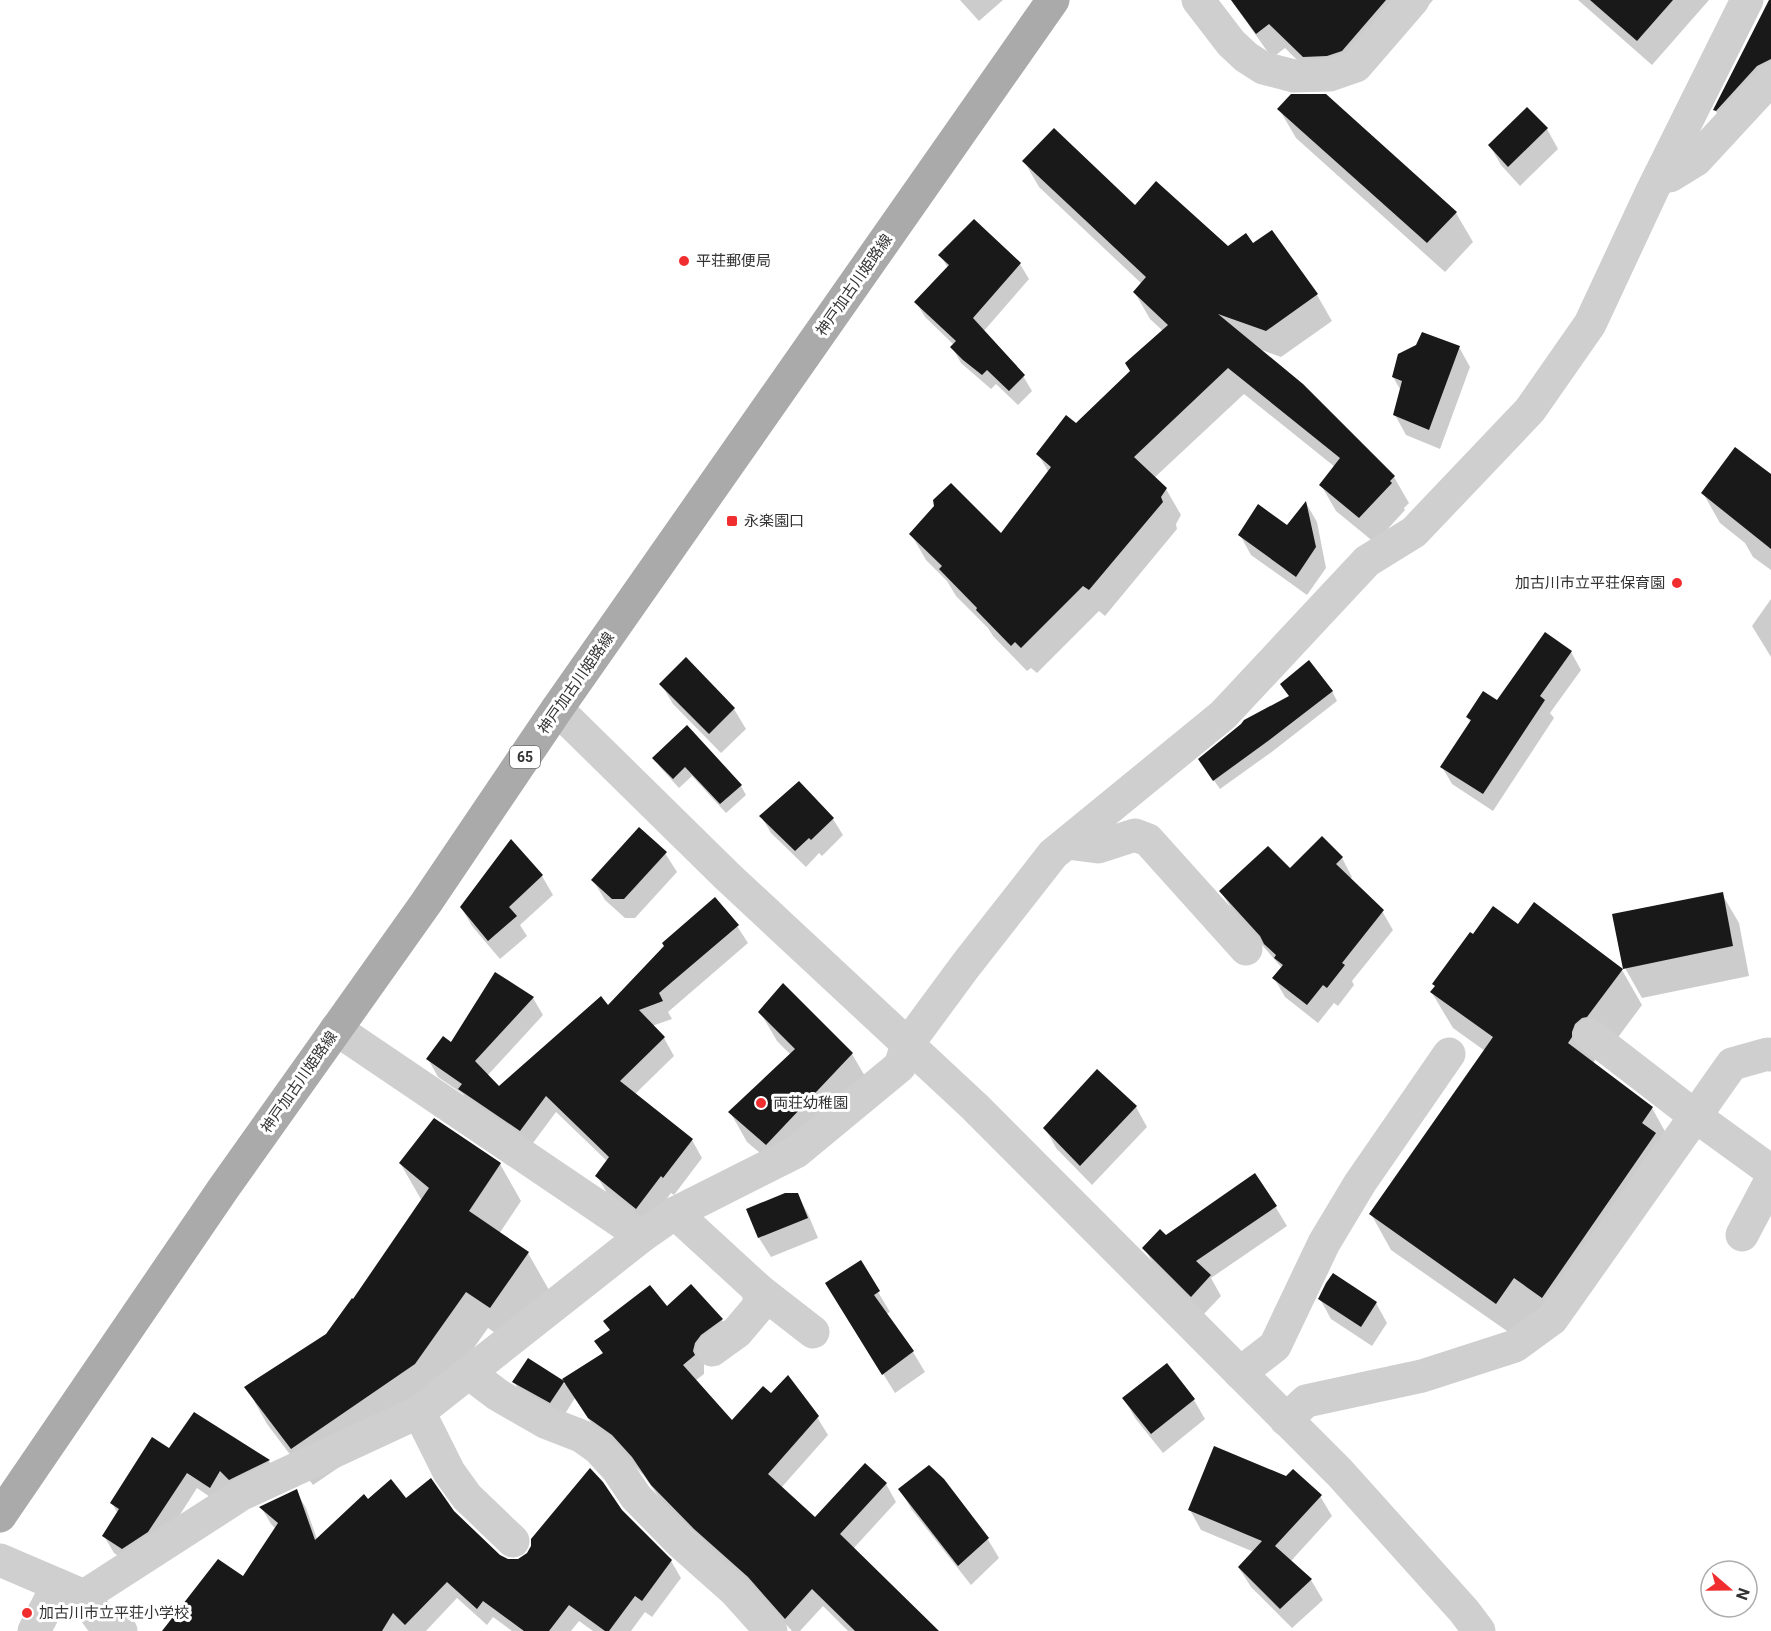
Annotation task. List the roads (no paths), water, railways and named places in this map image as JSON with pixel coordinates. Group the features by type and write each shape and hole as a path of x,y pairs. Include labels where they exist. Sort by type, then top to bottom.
{"main road":[{"name":"神戸加古川姫路線","path":"0,1516 223,1189 426,903 557,709 1053,0"}],"street":[{"path":"1198,0 1231,43 1246,57 1263,68 1294,76 1330,75 1356,66 1413,0"},
{"path":"34,1631 71,1591 242,1494 419,1412 642,1236 675,1213 796,1152 900,1066 907,1045 1053,854 1223,715 1367,561 1414,532 1530,410 1590,324 1660,175 1747,0"},
{"path":"1660,175 1670,176 1696,160 1771,79"},
{"path":"557,709 728,876 975,1107 1340,1473 1464,1611 1479,1631"},
{"path":"1067,843 1098,847 1135,835 1148,840 1246,949"},
{"path":"336,1029 642,1236"},
{"path":"1590,1035 1771,1171"},
{"path":"1240,1373 1275,1347 1324,1243 1360,1183 1449,1054"},
{"path":"1286,1420 1305,1401 1422,1376 1515,1346 1552,1319 1732,1064 1771,1055"},
{"path":"1742,1235 1771,1180"},
{"path":"675,1213 759,1290 813,1332"},
{"path":"712,1350 737,1332 759,1306 759,1290"},
{"path":"469,1373 498,1395 545,1422 581,1436 598,1448 618,1470 636,1497 681,1543 735,1591 771,1631"},
{"path":"419,1412 449,1472 467,1497 513,1541"},
{"path":"0,1560 71,1591 100,1619 121,1631"}],"place":[{"name":"平荘郵便局","path":"684,261"},
{"name":"永楽園口","path":"732,521"},
{"name":"加古川市立平荘保育園","path":"1677,583"},
{"name":"両荘幼稚園","path":"761,1103"},
{"name":"加古川市立平荘小学校","path":"27,1613"}]}
